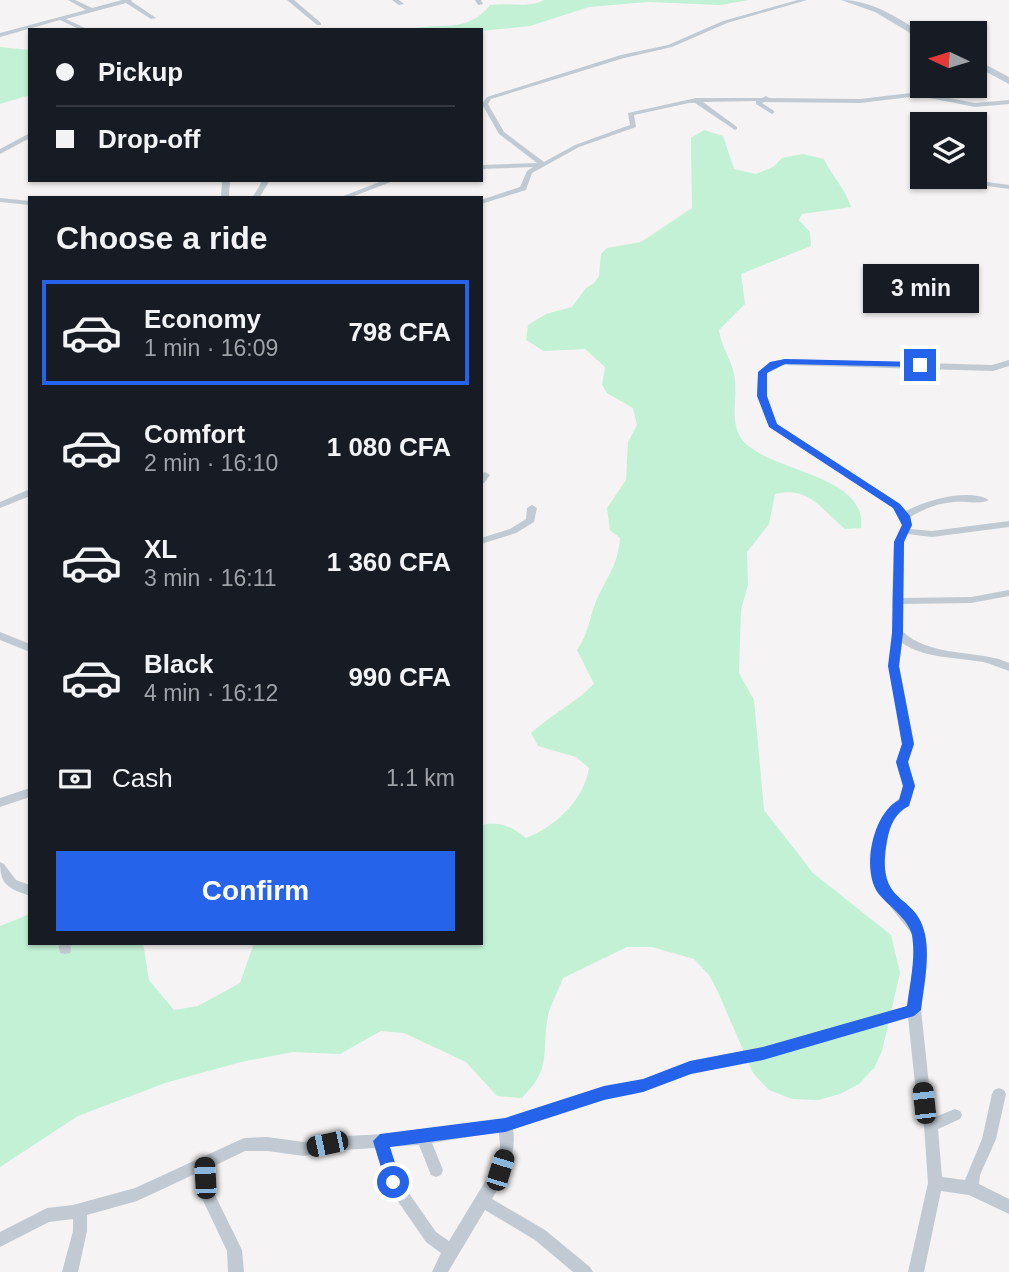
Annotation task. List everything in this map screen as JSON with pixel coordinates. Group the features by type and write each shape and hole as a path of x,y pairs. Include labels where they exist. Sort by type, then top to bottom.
{"street":[{"path":"71,0 91,10"},
{"path":"0,35 128,0 153,18"},
{"path":"290,0 319,24"},
{"path":"541,165 501,133 485,104 485,98 623,56 670,46 725,22 804,0"},
{"path":"845,0 878,10 910,30"},
{"path":"61,18 82,28"},
{"path":"987,69 1009,81"},
{"path":"483,201 523,188 529,172 577,146 634,127 629,114 696,100 766,98 860,101 919,94 975,105 1009,102"},
{"path":"766,98 758,103 772,112"},
{"path":"696,100 735,128"},
{"path":"0,152 28,136"},
{"path":"483,167 541,165"},
{"path":"347,196 387,182"},
{"path":"987,184 1009,187"},
{"path":"0,200 28,203"},
{"path":"916,1272 934,1183 931,1126 924,1103 914,1010 920,956 918,933 911,920 882,888 876,866 884,825 896,807 904,802 909,786 902,762 908,744 894,666 898,633 899,542 907,525 905,516 897,506 773,425 762,396 762,372 774,364 785,362 993,368 1009,363"},
{"path":"0,505 28,493"},
{"path":"905,516 931,502 948,497 984,500"},
{"path":"483,540 513,531 531,520 531,509"},
{"path":"903,531 932,534 1009,524"},
{"path":"897,601 971,600 1009,593"},
{"path":"898,633 904,641 922,650 993,659 1009,667"},
{"path":"0,636 28,647"},
{"path":"0,803 28,793"},
{"path":"0,867 12,883 28,890"},
{"path":"0,1240 47,1214 74,1212 136,1194 244,1144 267,1143 304,1149 327,1144 423,1138 505,1125 604,1093 643,1086 690,1067 763,1053 914,1010"},
{"path":"971,1188 973,1175 989,1139 999,1094"},
{"path":"931,1126 955,1115"},
{"path":"440,1272 449,1250 500,1170 508,1147 505,1125"},
{"path":"423,1138 436,1170"},
{"path":"380,1141 393,1182 431,1237 449,1250"},
{"path":"204,1163 206,1192 234,1250 236,1272"},
{"path":"934,1183 971,1188 1009,1207"},
{"path":"481,1200 540,1235 585,1272"},
{"path":"70,1272 80,1231 80,1214 74,1212"}],"green space":[{"path":"544,0 749,0 720,5 649,2 589,7 530,26 483,31 483,28 419,28 462,24 481,14 490,5 538,3"},
{"path":"0,47 28,50 28,96 0,104"},
{"path":"704,130 723,136 734,169 756,174 773,167 782,158 803,154 824,159 851,207 802,214 799,220 810,232 811,246 741,274 745,304 719,330 734,373 735,420 744,442 775,461 834,485 850,496 859,510 861,528 845,529 806,496 787,492 775,494 769,524 747,552 748,585 741,610 739,673 754,700 764,810 813,873 891,935 900,973 882,1051 874,1068 859,1084 840,1094 818,1100 792,1099 769,1090 753,1073 718,992 709,975 694,959 652,947 627,947 563,978 548,1015 544,1062 537,1079 522,1098 497,1096 466,1062 404,1033 381,1031 340,1054 293,1052 241,1062 165,1083 78,1116 0,1167 0,926 28,915 28,945 143,945 149,980 174,1010 198,1006 240,983 253,945 483,945 483,825 505,826 526,838 547,827 566,811 575,801 586,780 589,768 576,757 538,746 531,733 594,684 577,650 617,557 620,538 610,530 607,508 626,480 628,442 637,425 633,408 607,393 602,385 605,367 585,349 544,351 526,340 528,325 546,314 572,307 599,276 601,254 607,248 641,242 692,208 691,138"}],"route":[{"path":"393,1182 386,1169 380,1141 423,1138 505,1125 604,1093 643,1086 690,1067 763,1053 823,1034 870,1025 914,1010 920,956 918,933 911,920 882,888 876,866 884,825 896,807 904,802 909,786 902,762 908,744 894,666 898,633 899,542 907,525 905,516 897,506 773,425 762,396 762,372 766,367 785,362 920,365"}]}
